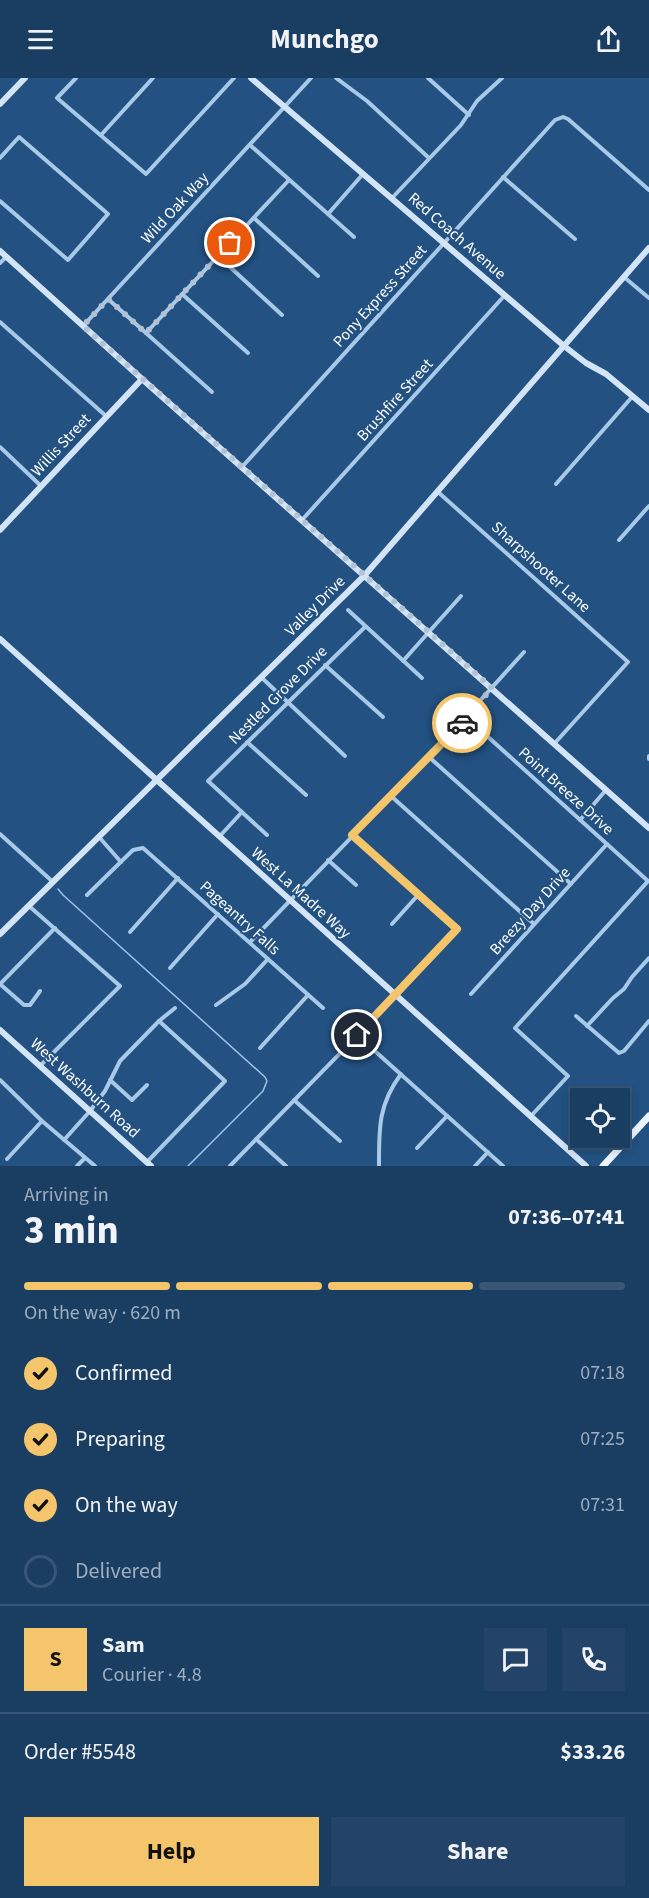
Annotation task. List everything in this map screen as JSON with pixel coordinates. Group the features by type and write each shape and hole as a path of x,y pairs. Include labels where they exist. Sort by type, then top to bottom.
{"main road":[{"path":"603,1166 649,1116"}],"street":[{"path":"0,104 25,78"},
{"path":"76,78 57,98 146,174 234,78"},
{"path":"100,135 153,78"},
{"name":"Red Coach Avenue","path":"251,78 564,346 586,363 606,374 649,410"},
{"name":"Wild Oak Way","path":"83,326 311,78"},
{"path":"336,78 367,101 429,158"},
{"path":"428,78 469,115"},
{"path":"392,198 469,115 477,101 502,78"},
{"name":"Pony Express Street","path":"242,468 555,120 563,117 568,119 649,190"},
{"path":"0,158 19,137 108,214 68,260 0,201"},
{"path":"250,145 354,237"},
{"path":"328,214 364,174"},
{"path":"503,177 575,239"},
{"path":"146,333 289,180"},
{"path":"254,218 318,276"},
{"name":"Valley Drive","path":"0,934 364,576 649,248"},
{"path":"0,251 649,828"},
{"path":"218,256 282,315"},
{"path":"0,263 6,257"},
{"path":"624,277 649,298"},
{"path":"182,294 248,353"},
{"name":"Brushfire Street","path":"302,520 506,295"},
{"path":"108,299 212,392"},
{"path":"0,322 106,417"},
{"name":"Willis Street","path":"0,530 142,379"},
{"path":"556,484 632,396"},
{"path":"0,447 41,486"},
{"name":"Sharpshooter Lane","path":"438,491 628,662 554,744"},
{"path":"619,540 649,506"},
{"path":"403,661 462,596"},
{"path":"348,610 422,678"},
{"name":"Nestled Grove Drive","path":"242,812 208,781 364,627"},
{"name":"West La Madre Way","path":"0,639 586,1166"},
{"path":"250,942 467,718 524,652"},
{"path":"326,665 383,717"},
{"path":"261,677 287,704 345,756"},
{"name":"Point Breeze Drive","path":"467,718 648,881"},
{"path":"247,742 306,795"},
{"path":"429,757 571,884"},
{"path":"580,820 606,790"},
{"path":"391,796 534,924"},
{"path":"219,837 242,812 267,834"},
{"path":"0,834 53,882"},
{"path":"230,1166 396,996 457,929 352,835"},
{"path":"87,895 121,862 99,837"},
{"name":"Breezy Day Drive","path":"471,994 607,844"},
{"name":"Pageantry Falls","path":"121,862 133,850 140,848 147,850 323,1008"},
{"path":"328,860 356,885"},
{"path":"130,932 178,878"},
{"path":"531,1117 568,1076 515,1028 648,881"},
{"path":"392,924 419,894"},
{"path":"29,906 120,986 40,1066"},
{"path":"170,968 218,914"},
{"path":"40,991 30,1005 24,1005 0,984 55,928"},
{"path":"587,1026 624,989 649,958"},
{"path":"216,1005 245,984 268,959"},
{"path":"260,1048 308,995"},
{"path":"64,1140 90,1111 120,1061 175,1008"},
{"path":"576,1016 619,1053 624,1051 649,1021"},
{"path":"149,1164 225,1081 159,1021"},
{"name":"West Washburn Road","path":"0,1030 149,1164"},
{"path":"357,1035 503,1166"},
{"path":"379,1166 379,1132 383,1107 401,1074"},
{"path":"0,1080 42,1121 95,1166"},
{"path":"110,1080 132,1100 147,1085"},
{"path":"294,1100 340,1141"},
{"path":"417,1148 447,1116"},
{"path":"7,1159 42,1121"},
{"path":"256,1139 286,1166"},
{"path":"475,1166 488,1152"},
{"path":"77,1166 85,1158"}],"waterway":[{"path":"58,889 267,1081 263,1091 188,1166"}],"way so far":[{"path":"230,243 146,333 108,299 83,326 492,688 462,723"}],"route":[{"path":"357,1035 457,929 352,835 462,723"}]}
